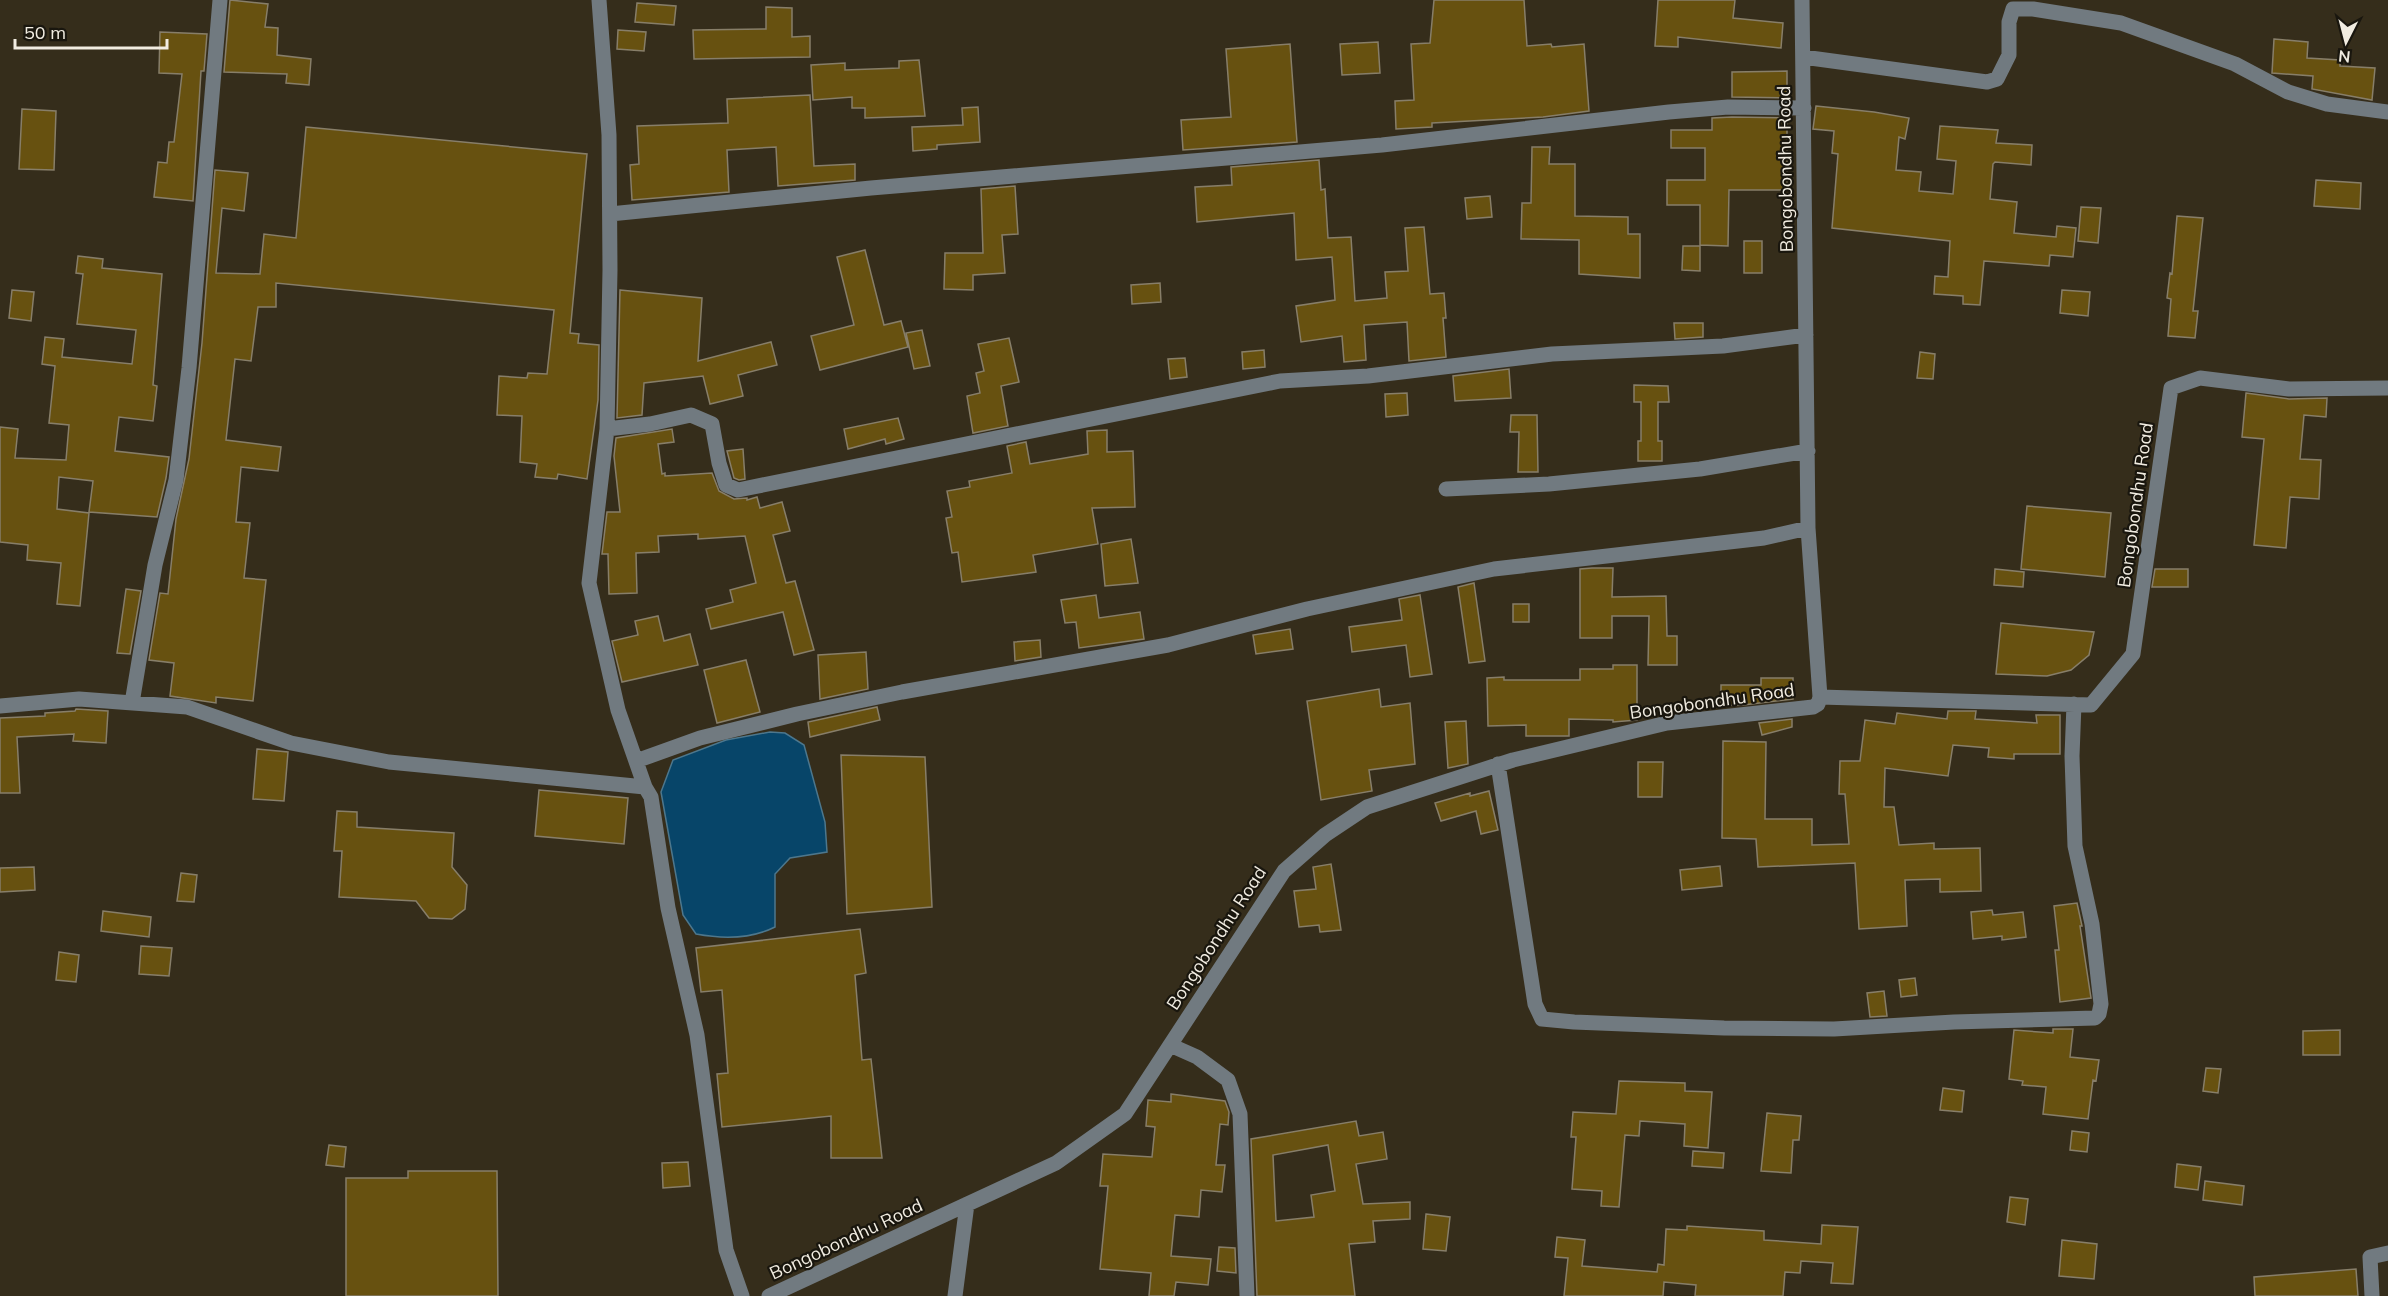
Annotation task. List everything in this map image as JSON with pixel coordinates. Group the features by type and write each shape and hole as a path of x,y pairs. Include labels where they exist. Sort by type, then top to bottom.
{"street":[{"path":"132,703 155,565 176,480 189,368 220,0"},
{"path":"599,0 609,135 607,429 589,583 618,710 645,787 651,797 668,908 697,1035 726,1250 742,1296"},
{"name":"Bongobondhu Road","path":"770,1296 1056,1162 1125,1114 1284,870 1325,835 1367,807 1498,764 1667,723 1818,704 1820,698 1808,528 1802,0"},
{"path":"1803,57 1987,82 1997,79 2009,55 2009,22 2013,9 2033,9 2121,23 2235,64 2288,92 2327,105 2388,112"},
{"path":"610,214 1382,145 1669,112 1728,108 1804,108"},
{"path":"607,429 650,424 691,415 712,424 726,485 738,490 1280,381 1368,376 1552,354 1722,346 1806,335"},
{"name":"Bongobondhu Road","path":"1820,698 2091,705 2133,654 2170,388 2200,378 2289,389 2388,388"},
{"path":"1446,489 1548,484 1700,469 1808,451"},
{"path":"636,761 700,738 797,714 902,692 1168,645 1308,609 1494,569 1764,538 1808,528"},
{"path":"0,706 79,699 187,707 291,743 389,762 645,787"},
{"path":"1498,764 1535,1004 1542,1018 1574,1022 1724,1028 1834,1029 1954,1022 2095,1018 2099,1014 2101,1004 2092,924 2075,846 2073,704"},
{"path":"1170,1046 1197,1058 1228,1080 1240,1114 1247,1296"},
{"path":"955,1296 967,1204"},
{"path":"2372,1296 2370,1257 2388,1253"}],"water":[{"path":"770,732 785,733 804,745 825,822 827,852 790,858 775,874 775,927 756,934 737,937 696,934 683,915 661,792 673,760 726,740"}],"building":[{"path":"230,0 268,4 265,27 278,28 277,55 311,59 309,85 286,83 287,74 224,72"},
{"path":"1434,0 1524,0 1527,46 1551,44 1552,47 1584,44 1589,111 1543,117 1432,123 1432,127 1396,129 1395,101 1414,100 1411,44 1430,43"},
{"path":"1658,0 1735,0 1733,18 1783,23 1781,48 1678,37 1678,47 1655,46"},
{"path":"637,3 676,6 674,25 635,22"},
{"path":"766,7 792,8 792,37 810,36 810,57 694,59 693,30 766,29"},
{"path":"618,30 646,32 644,51 617,49"},
{"path":"160,32 207,34 204,71 201,71 193,201 154,197 158,162 167,163 169,142 174,142 182,74 159,73"},
{"path":"2274,39 2308,42 2307,58 2340,60 2340,66 2375,68 2372,100 2312,89 2313,76 2272,73"},
{"path":"1378,42 1380,73 1342,75 1340,44"},
{"path":"1290,44 1297,142 1183,150 1181,120 1231,117 1226,49"},
{"path":"919,60 925,116 865,118 865,108 852,108 852,97 813,100 811,65 845,63 845,70 899,68 899,61"},
{"path":"1787,71 1787,98 1732,97 1732,72"},
{"path":"810,95 814,166 855,164 855,180 778,186 776,147 727,150 729,192 632,200 630,165 639,164 637,126 728,123 727,99"},
{"path":"1816,106 1909,118 1905,139 1899,137 1896,170 1921,172 1919,191 1953,194 1956,161 1937,159 1940,126 1998,130 1996,143 2032,145 2031,165 1995,162 1993,164 1990,199 2017,202 2014,233 2056,237 2057,226 2076,228 2073,257 2050,255 2049,266 1984,261 1980,305 1963,304 1963,296 1934,294 1935,276 1948,277 1950,241 1832,228 1838,154 1832,153 1834,131 1813,129"},
{"path":"978,107 980,142 937,145 937,149 913,151 912,127 963,125 962,108"},
{"path":"22,109 56,111 54,170 19,169"},
{"path":"1712,118 1787,118 1787,190 1729,190 1728,246 1700,245 1700,205 1667,205 1667,180 1705,180 1705,148 1671,148 1671,130 1712,130"},
{"path":"306,127 587,154 570,333 579,334 578,343 599,345 598,400 587,479 558,474 557,479 535,477 537,464 520,462 522,416 497,415 499,376 527,378 528,373 547,374 554,310 276,283 276,307 258,307 251,361 235,359 226,440 281,447 278,471 241,467 236,522 250,523 244,578 266,580 253,701 216,697 216,703 170,696 174,663 149,660 160,593 168,594 176,519 189,459 202,343 215,170 248,173 244,211 222,208 216,273 260,274 264,234 296,238"},
{"path":"1532,147 1550,147 1549,164 1575,164 1575,216 1628,217 1628,234 1640,234 1640,278 1579,274 1579,240 1521,239 1522,203 1531,203"},
{"path":"1319,160 1321,190 1325,189 1328,238 1351,237 1355,301 1387,298 1385,272 1408,271 1405,228 1424,227 1430,294 1444,293 1446,357 1409,361 1407,322 1364,325 1366,360 1344,362 1342,336 1301,342 1296,306 1335,300 1332,257 1296,260 1294,213 1197,222 1195,187 1232,185 1231,167"},
{"path":"2316,180 2361,183 2360,209 2314,206"},
{"path":"1015,186 1018,234 1002,235 1005,273 973,275 973,290 944,289 945,253 983,253 981,189"},
{"path":"1490,196 1492,217 1467,219 1465,198"},
{"path":"2081,207 2101,208 2098,243 2078,241"},
{"path":"2177,216 2203,218 2193,311 2198,311 2195,338 2168,336 2171,299 2167,298 2170,273 2172,274"},
{"path":"1744,241 1762,241 1762,273 1744,273"},
{"path":"1683,246 1700,246 1700,271 1682,270"},
{"path":"865,250 884,325 901,321 908,347 820,370 811,336 854,325 837,257"},
{"path":"78,256 103,259 102,268 162,274 153,385 157,386 153,421 119,417 115,451 169,457 157,517 89,512 93,481 59,477 57,509 89,513 80,606 57,604 61,563 27,560 28,545 0,542 0,427 18,429 15,458 66,460 69,425 49,423 55,366 42,364 45,337 64,339 62,357 132,364 136,330 77,324 83,274 76,273"},
{"path":"1160,283 1161,302 1132,304 1131,285"},
{"path":"12,290 34,292 31,321 9,318"},
{"path":"620,290 702,298 698,361 771,342 777,365 738,375 743,396 710,404 703,376 644,383 642,415 617,418"},
{"path":"2062,290 2090,292 2088,316 2060,313"},
{"path":"1674,323 1703,323 1703,337 1675,339"},
{"path":"922,330 930,366 914,369 906,333"},
{"path":"1009,338 1019,382 1001,386 1008,426 973,433 967,396 980,393 976,373 984,371 978,344"},
{"path":"1264,350 1265,367 1243,369 1242,352"},
{"path":"1920,352 1935,354 1933,379 1917,378"},
{"path":"1185,358 1187,377 1170,379 1168,359"},
{"path":"1509,369 1511,398 1455,401 1453,376"},
{"path":"1634,385 1668,386 1669,402 1658,402 1658,441 1662,441 1662,461 1638,461 1638,441 1641,441 1641,402 1634,402"},
{"path":"1407,393 1408,415 1386,417 1385,394"},
{"path":"2246,393 2289,399 2327,398 2326,417 2304,415 2300,459 2321,460 2319,499 2290,497 2286,548 2254,545 2264,439 2242,437"},
{"path":"1511,415 1537,415 1538,472 1518,472 1519,432 1510,432"},
{"path":"898,418 904,439 886,444 885,439 848,449 844,429"},
{"path":"672,429 674,442 658,444 662,474 665,473 665,476 712,473 719,491 734,499 747,498 747,500 757,497 760,508 782,502 790,531 773,535 786,583 795,581 814,650 794,655 783,612 711,629 706,609 733,602 730,590 756,583 745,536 698,539 698,534 658,536 659,552 636,553 637,593 609,594 608,554 602,554 607,512 620,512 614,456 616,438"},
{"path":"1107,430 1107,452 1133,451 1135,507 1092,508 1098,544 1033,555 1036,572 962,582 958,552 952,553 946,518 952,517 947,491 970,487 969,481 1012,473 1007,446 1026,442 1030,464 1088,454 1087,431"},
{"path":"743,449 745,479 739,480 734,478 727,451"},
{"path":"2027,506 2111,513 2105,577 2021,569"},
{"path":"1131,539 1138,583 1105,586 1101,544"},
{"path":"1613,568 1612,597 1666,596 1667,636 1677,636 1677,665 1648,665 1649,616 1612,616 1612,638 1580,638 1580,569"},
{"path":"1995,569 2024,572 2023,587 1994,585"},
{"path":"2155,569 2188,569 2188,587 2152,587"},
{"path":"1474,583 1485,661 1469,663 1458,587"},
{"path":"126,589 141,591 130,654 117,653"},
{"path":"1096,595 1099,618 1140,612 1144,639 1079,648 1076,622 1065,623 1061,600"},
{"path":"1420,595 1432,674 1410,677 1406,645 1352,652 1349,627 1402,620 1399,599"},
{"path":"1513,604 1529,604 1529,622 1513,622"},
{"path":"658,616 664,641 690,634 698,665 622,682 612,641 638,635 635,621"},
{"path":"2001,623 2094,632 2089,655 2071,670 2047,676 1996,674"},
{"path":"1290,629 1293,649 1256,654 1253,635"},
{"path":"1040,640 1041,657 1015,661 1014,642"},
{"path":"866,652 868,689 820,699 818,655"},
{"path":"746,660 760,712 717,723 704,670"},
{"path":"1613,665 1637,665 1637,720 1613,722 1613,720 1569,719 1569,736 1526,736 1526,725 1488,726 1487,678 1580,680 1580,669 1613,669"},
{"path":"1761,678 1793,678 1793,699 1743,705 1721,705 1721,685 1761,685"},
{"path":"1379,689 1381,707 1410,703 1415,764 1369,770 1372,791 1321,800 1307,701"},
{"path":"877,707 880,720 810,737 808,722"},
{"path":"76,709 108,711 106,743 73,741 74,734 17,737 20,793 0,793 0,718 45,716 45,713 75,711"},
{"path":"1948,711 1976,711 1975,719 2037,723 2036,715 2060,715 2060,754 2014,754 2014,759 1988,757 1989,748 1953,745 1948,776 1885,768 1884,807 1894,807 1899,845 1934,843 1934,849 1980,848 1981,891 1940,892 1940,879 1905,880 1907,926 1859,929 1855,863 1758,867 1756,839 1722,838 1723,741 1766,742 1765,819 1812,819 1812,845 1849,844 1845,794 1839,794 1840,761 1860,761 1865,720 1895,724 1897,713 1947,719"},
{"path":"1792,719 1792,727 1762,735 1759,723"},
{"path":"1466,721 1468,764 1448,768 1445,722"},
{"path":"257,749 288,752 284,801 253,799"},
{"path":"841,755 925,757 932,907 847,914"},
{"path":"1638,762 1663,762 1662,797 1638,797"},
{"path":"539,790 628,798 624,844 535,836"},
{"path":"1489,791 1498,830 1481,834 1476,811 1441,821 1435,803 1470,793 1470,796"},
{"path":"337,811 357,812 357,827 454,833 452,867 467,885 465,909 452,919 429,918 416,901 339,897 342,851 334,851"},
{"path":"1331,864 1341,930 1320,932 1319,925 1299,927 1294,891 1316,889 1313,867"},
{"path":"1720,866 1722,886 1682,890 1680,870"},
{"path":"34,867 35,890 0,892 0,868"},
{"path":"181,873 197,875 194,902 177,901"},
{"path":"2077,903 2091,998 2060,1002 2055,950 2059,950 2054,906"},
{"path":"1992,910 1993,915 2023,912 2026,937 2002,940 2002,936 1973,939 1971,912"},
{"path":"103,911 151,917 149,937 101,931"},
{"path":"860,929 866,973 855,975 862,1060 871,1059 882,1158 831,1158 831,1116 722,1127 717,1074 728,1073 722,990 701,992 696,948"},
{"path":"141,946 172,948 169,976 139,974"},
{"path":"59,952 79,955 76,982 56,980"},
{"path":"1915,978 1917,995 1901,997 1899,980"},
{"path":"1884,991 1887,1016 1870,1017 1867,993"},
{"path":"2053,1029 2073,1029 2070,1057 2099,1060 2096,1081 2093,1080 2088,1119 2043,1114 2046,1087 2022,1085 2023,1081 2009,1079 2014,1030 2053,1033"},
{"path":"2340,1030 2340,1055 2303,1055 2303,1031"},
{"path":"2206,1068 2221,1069 2218,1093 2203,1091"},
{"path":"1619,1081 1685,1083 1685,1091 1712,1092 1708,1148 1684,1146 1685,1124 1640,1121 1639,1136 1625,1135 1619,1207 1601,1206 1602,1191 1572,1189 1576,1137 1571,1137 1573,1112 1616,1114"},
{"path":"1943,1088 1964,1091 1962,1112 1940,1110"},
{"path":"1171,1094 1225,1101 1229,1112 1228,1125 1220,1124 1216,1165 1225,1165 1222,1192 1201,1190 1199,1217 1175,1215 1171,1256 1211,1259 1208,1285 1176,1282 1174,1296 1149,1296 1151,1273 1100,1269 1108,1186 1100,1186 1103,1154 1152,1157 1155,1127 1146,1126 1148,1100 1171,1102"},
{"path":"1767,1113 1801,1116 1799,1140 1793,1140 1791,1173 1761,1171"},
{"path":"1356,1121 1359,1136 1383,1132 1387,1159 1356,1164 1363,1204 1410,1202 1410,1219 1373,1221 1375,1242 1349,1244 1355,1296 1257,1296 1251,1139","holes":["1328,1145 1335,1191 1311,1195 1314,1217 1276,1221 1273,1155"]},
{"path":"2072,1131 2089,1133 2087,1152 2070,1150"},
{"path":"329,1145 346,1147 344,1167 326,1165"},
{"path":"1693,1151 1724,1153 1723,1168 1692,1166"},
{"path":"688,1162 690,1186 663,1188 662,1163"},
{"path":"2177,1164 2201,1167 2198,1190 2175,1187"},
{"path":"408,1171 497,1171 498,1296 346,1296 346,1178 408,1178"},
{"path":"2205,1181 2244,1186 2242,1205 2203,1200"},
{"path":"2010,1197 2028,1199 2025,1225 2007,1222"},
{"path":"1426,1214 1450,1217 1446,1251 1423,1249"},
{"path":"1822,1225 1858,1227 1853,1284 1831,1283 1833,1263 1801,1261 1800,1273 1785,1272 1783,1296 1695,1296 1696,1285 1664,1282 1663,1296 1564,1296 1568,1258 1555,1257 1557,1237 1585,1240 1582,1266 1657,1272 1658,1264 1664,1265 1666,1229 1687,1230 1687,1226 1764,1231 1764,1240 1821,1244"},
{"path":"2062,1240 2097,1244 2094,1279 2059,1276"},
{"path":"1219,1247 1235,1248 1236,1273 1217,1271"},
{"path":"2356,1269 2358,1296 2255,1296 2254,1277"}]}
